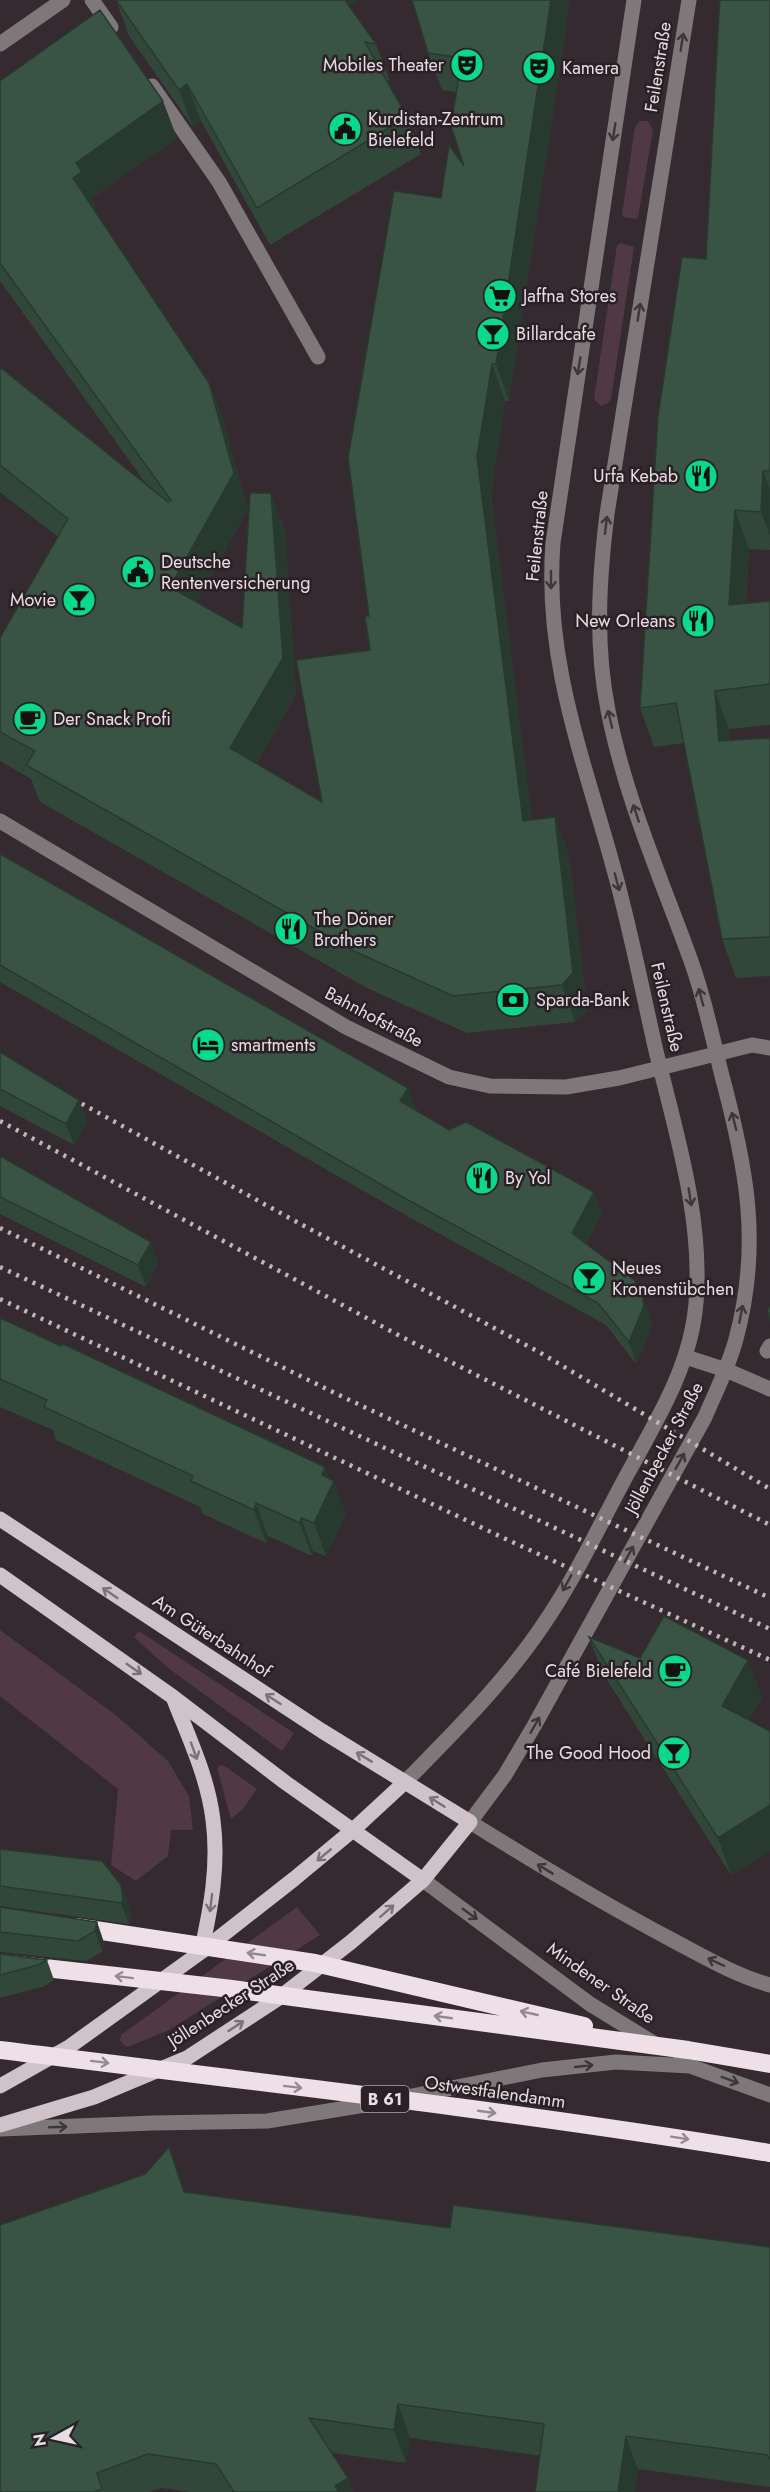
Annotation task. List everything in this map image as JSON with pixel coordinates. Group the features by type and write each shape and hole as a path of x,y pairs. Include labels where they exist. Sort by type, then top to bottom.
{"highway":[{"path":"58,1925 315,1963 689,2058"},
{"path":"0,1963 232,1989 689,2058 770,2064"},
{"name":"Ostwestfalendamm","path":"0,2050 473,2110 770,2153"}],"main road":[{"name":"Am Güterbahnhof","path":"0,1519 302,1718 405,1782"},
{"path":"0,1575 173,1697 423,1880"},
{"path":"173,1697 197,1758 213,1818 214,1883 201,1952"},
{"path":"405,1782 470,1822"},
{"name":"Jöllenbecker Straße","path":"0,2086 69,2047 201,1952 353,1830 405,1782"},
{"name":"Jöllenbecker Straße","path":"0,2127 94,2097 187,2058 279,1998 351,1942 423,1880 470,1822"}],"street":[{"path":"0,44 63,0"},
{"path":"92,0 122,42"},
{"name":"Feilenstraße","path":"634,0 553,543 551,585 554,630 568,709 621,896 661,1068"},
{"name":"Feilenstraße","path":"688,0 607,514 601,564 599,618 601,664 608,710 624,776 643,834 688,953 717,1053"},
{"path":"142,71 219,182 318,357"},
{"name":"Bahnhofstraße","path":"0,821 346,1027 449,1077 490,1086 566,1088 593,1084 752,1045 770,1048"},
{"name":"Jöllenbecker Straße","path":"470,1822 505,1775 534,1726 705,1417 726,1370 736,1338 748,1281 750,1223 740,1144 717,1053"},
{"name":"Jöllenbecker Straße","path":"405,1782 489,1694 543,1625 669,1397 686,1357 696,1305 697,1246 689,1189 661,1068"},
{"path":"686,1357 726,1370 770,1389"},
{"path":"470,1822 562,1879 655,1931 712,1961 770,1985"},
{"name":"Mindener Straße","path":"423,1880 590,2004 689,2058 770,2095"},
{"path":"0,2127 267,2121 377,2103 542,2070 616,2062 689,2058"}],"shaded area":[{"path":"640,121 648,121 653,130 636,219 624,217 622,214 635,127"},
{"path":"620,243 634,247 611,399 601,406 594,399 617,245"},
{"path":"0,1630 117,1716 168,1761 189,1796 193,1830 171,1830 168,1856 136,1881 111,1865 118,1789 0,1696"},
{"path":"139,1631 294,1733 282,1751 168,1668 134,1637"},
{"path":"223,1765 257,1789 243,1809 231,1819 218,1771 218,1766"},
{"path":"297,1907 320,1935 169,2030 128,2047 120,2040 121,2035"}],"building":[{"path":"116,0 345,0 376,44 365,42 407,117 257,208 187,84 179,90"},
{"path":"412,0 551,0 496,364 492,364 477,457 523,821 555,817 573,973 562,985 453,996 354,951 26,765 35,751 0,732 0,638 68,519 0,465 0,367 168,502 171,500 0,263 0,81 100,10 163,101 76,163 82,172 73,178 209,383 234,473 170,587 242,628 250,493 271,493 283,658 230,748 322,802 296,660 370,650 365,616 369,616 348,458 394,191 441,198 449,145 464,166 451,126 462,58 428,53"},
{"path":"720,0 770,0 770,471 763,471 761,512 735,510 729,605 770,601 770,684 715,691 719,741 770,738 770,937 722,939 676,703 640,708 658,416 682,257 706,259"},
{"name":"smartments","path":"0,854 408,1088 400,1101 449,1130 466,1122 594,1192 572,1233 634,1280 642,1294 644,1306 629,1342 598,1303 408,1200 0,965"},
{"path":"0,1052 79,1100 66,1124 0,1089"},
{"path":"0,1156 151,1242 138,1265 0,1197"},
{"path":"770,1305 770,1321 767,1310"},
{"path":"0,1318 61,1346 63,1344 325,1467 322,1475 334,1481 314,1523 301,1518 300,1523 256,1503 254,1510 191,1481 193,1476 44,1407 47,1400 0,1379"},
{"path":"664,1616 748,1660 722,1706 770,1731 770,1805 718,1838 589,1637 640,1658"},
{"path":"0,1849 102,1861 121,1885 123,1901 121,1903 0,1886"},
{"path":"0,1907 97,1922 95,1931 78,1941 0,1932"},
{"path":"0,1954 47,1960 38,1965 0,1975"},
{"path":"169,2147 184,2192 450,2228 453,2205 770,2247 770,2459 767,2455 626,2436 618,2492 535,2492 544,2424 398,2404 394,2430 309,2418 348,2478 335,2486 339,2492 234,2492 216,2464 148,2454 97,2473 102,2489 94,2492 0,2492 0,2225 145,2174"}],"railway":[{"path":"66,1095 539,1352 770,1489"},
{"path":"0,1121 402,1337 770,1525"},
{"path":"0,1228 343,1397 770,1598"},
{"path":"0,1267 770,1629"},
{"path":"0,1299 510,1541 770,1660"}],"place":[{"name":"Mobiles Theater","path":"467,65"},
{"name":"Kamera","path":"539,68"},
{"name":"Kurdistan-Zentrum Bielefeld","path":"345,129"},
{"name":"Jaffna Stores","path":"500,296"},
{"name":"Billardcafe","path":"493,334"},
{"name":"Urfa Kebab","path":"701,476"},
{"name":"Deutsche Rentenversicherung","path":"138,572"},
{"name":"Movie","path":"79,600"},
{"name":"New Orleans","path":"698,621"},
{"name":"Der Snack Profi","path":"30,719"},
{"name":"The Döner Brothers","path":"291,929"},
{"name":"Sparda-Bank","path":"513,1000"},
{"name":"smartments","path":"208,1045"},
{"name":"By Yol","path":"482,1178"},
{"name":"Neues Kronenstübchen","path":"589,1278"},
{"name":"Café Bielefeld","path":"675,1671"},
{"name":"The Good Hood","path":"674,1753"}]}
